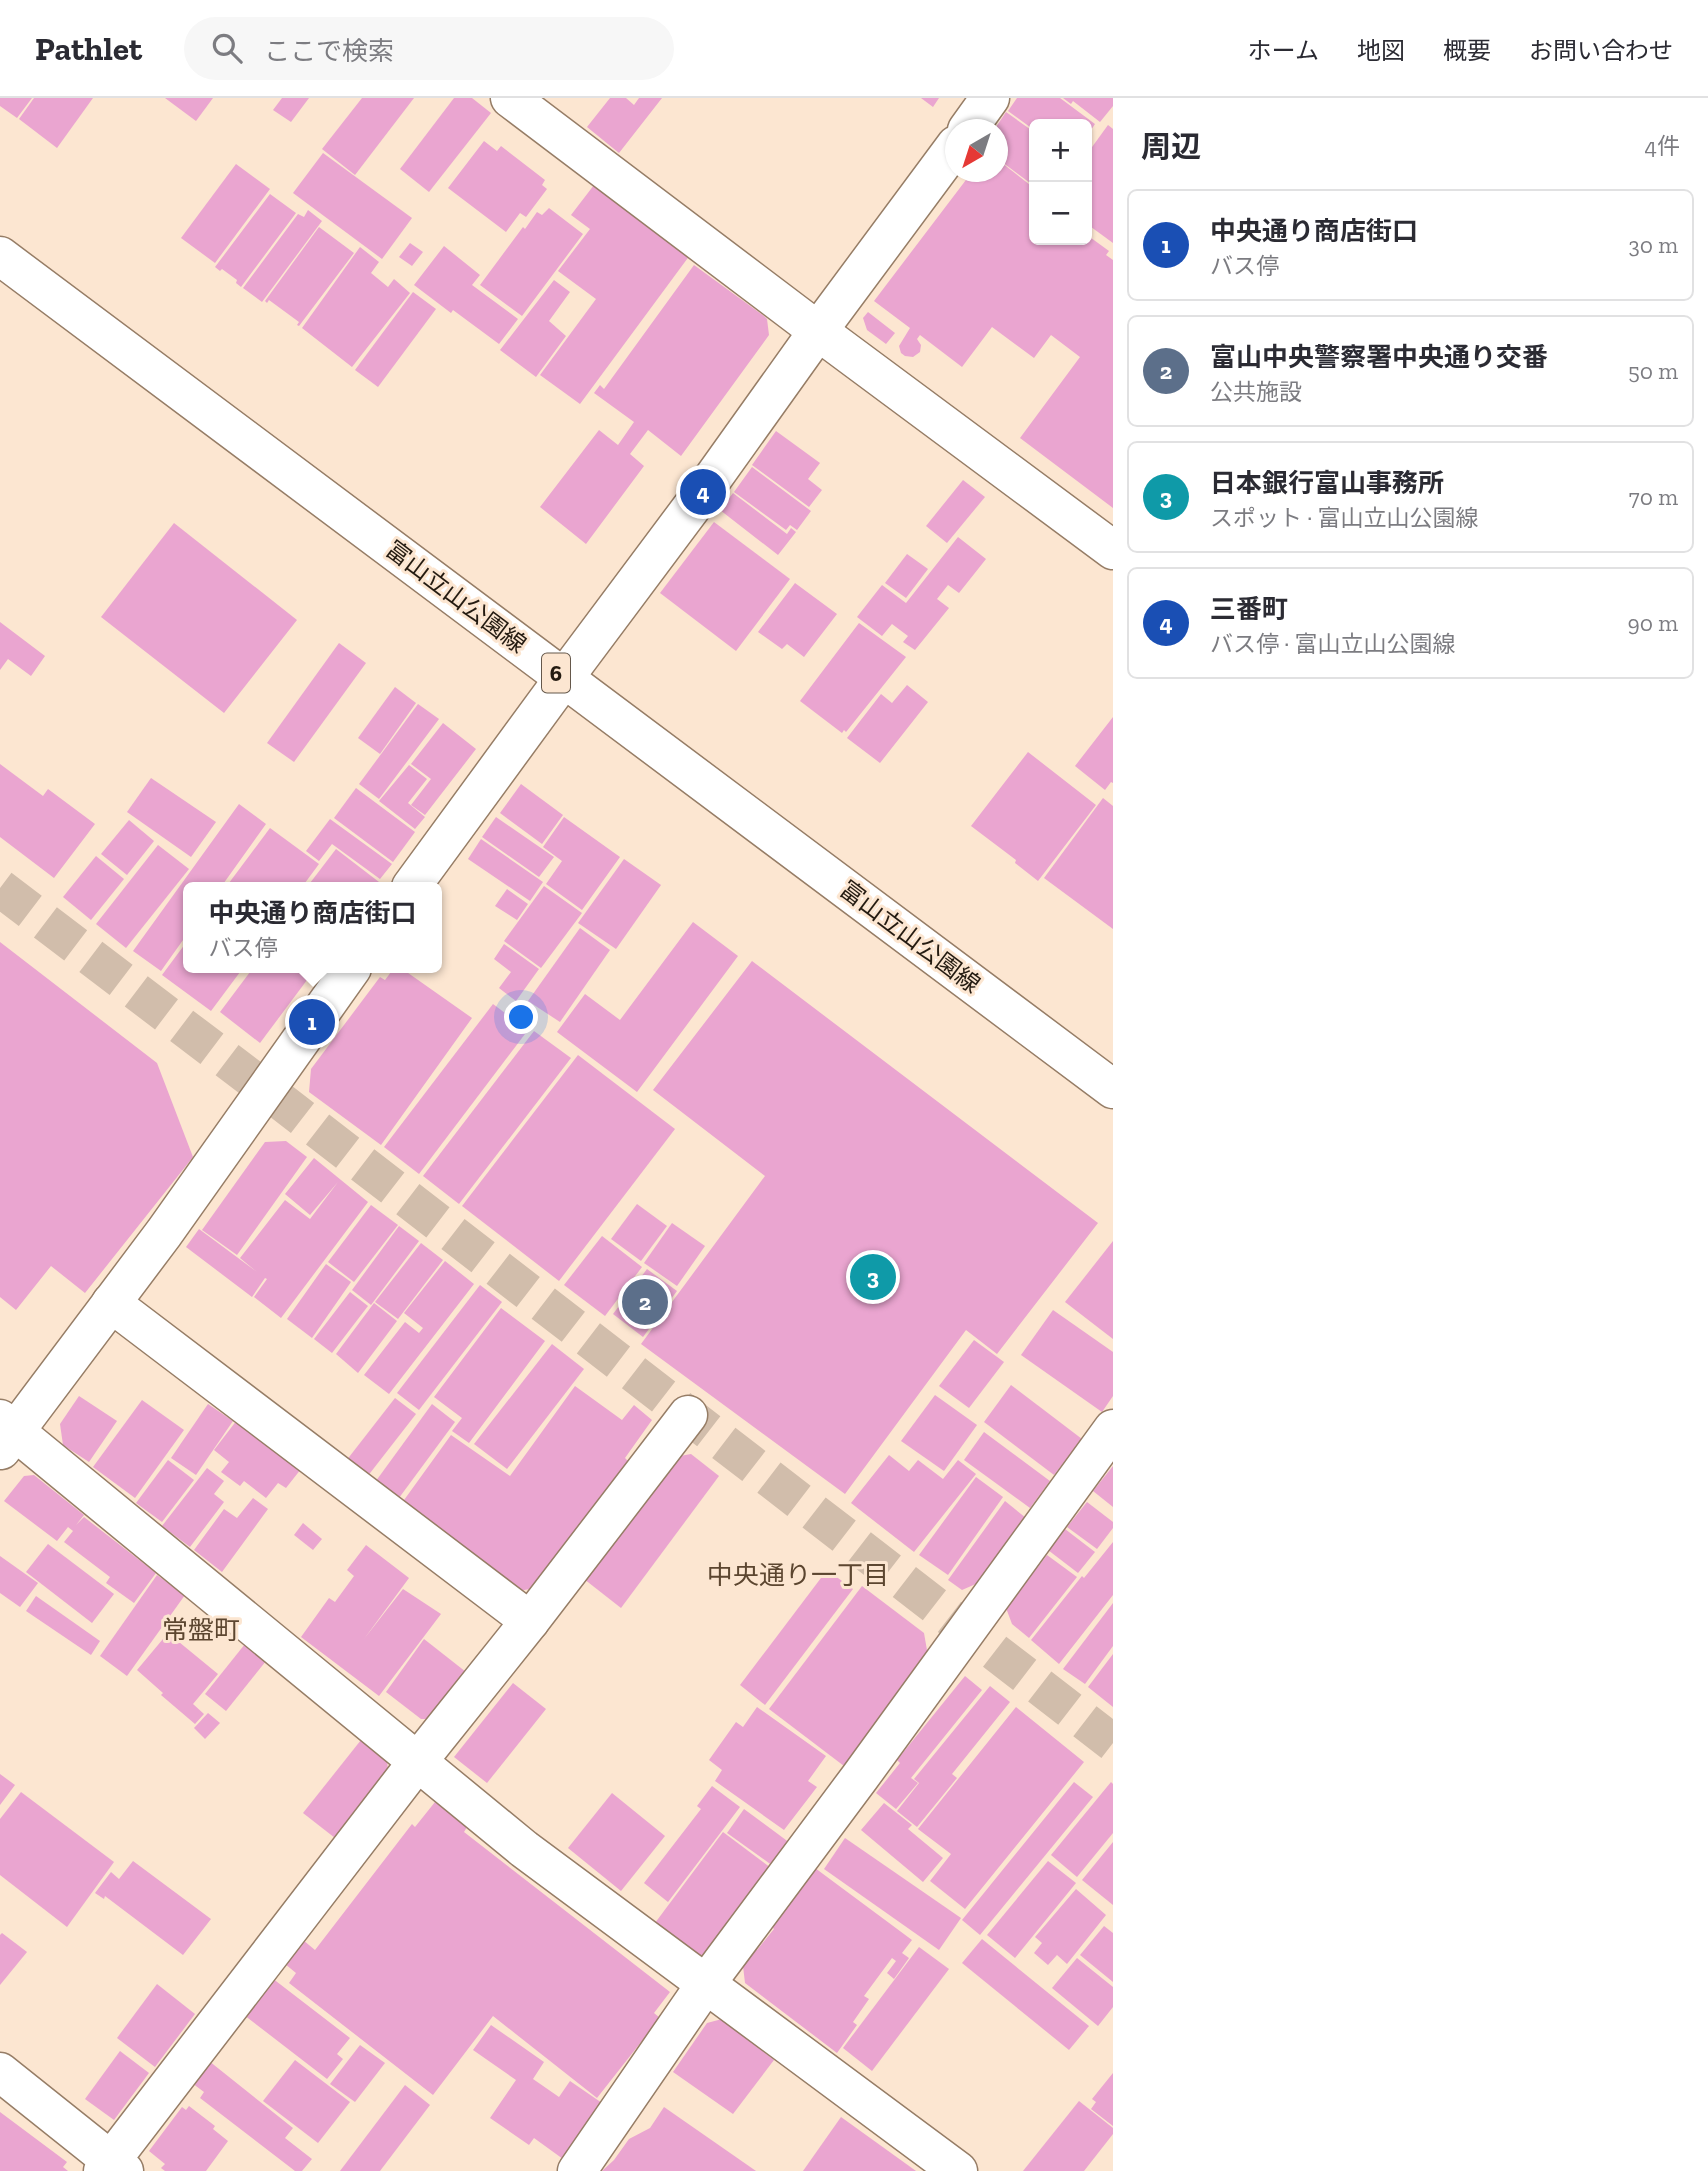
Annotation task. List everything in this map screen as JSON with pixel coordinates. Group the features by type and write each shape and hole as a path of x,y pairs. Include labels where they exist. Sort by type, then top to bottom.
{"street":[{"path":"510,98 1113,550"},
{"path":"975,119 990,98"},
{"path":"415,882 945,160"},
{"name":"富山立山公園線","path":"0,256 1113,1089"},
{"path":"348,973 164,1233 5,1434 418,1761 524,1849 958,2171"},
{"path":"111,1303 530,1621"},
{"path":"0,2072 112,2168 418,1761 530,1621 688,1415"},
{"path":"577,2171 705,1985 1113,1429"}],"building":[{"path":"0,98 32,98 17,118 0,106"},
{"path":"34,98 93,98 57,148 19,119"},
{"path":"165,98 213,98 196,121"},
{"path":"282,98 309,98 291,122 273,110"},
{"path":"362,98 414,98 355,175 322,149"},
{"path":"454,98 472,98 491,113 429,192 400,169"},
{"path":"610,98 626,98 634,105 639,98 662,98 619,153 587,127"},
{"path":"921,98 939,98 933,107"},
{"path":"1017,98 1060,98 1088,119 1029,119 1029,126 1008,111"},
{"path":"1063,98 1113,98 1113,106 1100,122 1073,101 1071,104"},
{"path":"1006,112 1029,128 1029,182 1008,166 1008,119 1001,119"},
{"path":"1108,125 1113,129 1113,243 1092,228 1092,147"},
{"path":"484,141 497,151 501,146 545,180 542,185 547,189 526,217 520,213 506,232 448,188"},
{"path":"323,153 412,218 382,259 293,193"},
{"path":"236,164 270,189 215,263 181,238"},
{"path":"1008,168 1029,184 1029,245 1092,245 1092,239 1109,251 1106,255 1113,260 1113,508 1020,438 1080,357 1051,335 1034,358 992,327 962,367 920,335 917,339 921,345 920,352 913,357 905,356 899,346 910,328 874,301 964,182 1008,182"},
{"path":"594,185 690,255 580,404 540,375 596,299 558,271 590,229 571,215"},
{"path":"270,194 296,213 241,287 236,283 237,280 215,267"},
{"path":"549,208 583,234 522,316 480,285 523,227 525,229 537,212 542,215"},
{"path":"308,210 322,221 262,302 243,288 298,214 304,217"},
{"path":"319,227 354,253 299,326 299,322 269,300 267,303 265,301"},
{"path":"410,243 423,252 412,266 399,257"},
{"path":"444,246 480,275 472,285 518,319 499,344 414,285"},
{"path":"360,247 379,262 371,273 388,287 394,279 410,293 352,367 302,328"},
{"path":"694,265 764,316 767,319 769,335 681,456 648,430 630,454 644,466 586,544 540,507 599,430 618,445 634,422 594,393 600,385 604,389"},
{"path":"554,280 570,292 549,321 566,336 536,377 500,350"},
{"path":"413,292 436,309 378,387 355,370"},
{"path":"868,312 895,333 886,344 867,330 863,318"},
{"path":"776,431 820,463 808,479 822,490 809,507 752,465"},
{"path":"752,467 811,511 797,530 790,525 786,530 734,492"},
{"path":"963,480 985,497 947,543 926,526"},
{"path":"733,493 787,534 791,528 796,532 778,555 720,510"},
{"path":"714,522 790,579 736,651 660,593"},
{"path":"174,523 297,620 224,713 101,617"},
{"path":"958,537 986,559 959,593 948,585 937,599 949,608 915,650 903,642 908,636 892,624 882,636 857,617 882,585 906,603"},
{"path":"907,554 928,569 906,598 885,583"},
{"path":"795,583 837,614 804,657 787,644 782,649 758,632"},
{"path":"0,622 45,656 31,676 8,659 0,670"},
{"path":"859,623 906,657 846,732 844,730 842,733 800,701"},
{"path":"339,643 366,663 294,762 267,743"},
{"path":"907,685 928,702 880,763 847,738 881,694 892,703"},
{"path":"395,687 416,703 380,754 358,738"},
{"path":"418,704 439,719 379,799 359,784"},
{"path":"1113,717 1113,783 1105,790 1075,766"},
{"path":"443,723 476,749 425,815 411,805 431,779 411,764"},
{"path":"1028,752 1096,805 1038,881 1015,863 1016,860 971,826"},
{"path":"0,764 43,796 48,789 95,824 54,878 0,837"},
{"path":"409,765 427,779 408,803 425,817 415,829 379,801"},
{"path":"151,778 216,822 191,857 127,812"},
{"path":"521,784 563,815 542,844 500,813"},
{"path":"356,788 415,832 393,862 334,818"},
{"path":"1103,798 1113,806 1113,929 1044,878"},
{"path":"239,804 266,824 225,882 183,882 183,940 161,971 133,951"},
{"path":"496,817 554,857 539,877 482,837"},
{"path":"564,817 620,857 582,910 546,884 562,861 543,847"},
{"path":"330,819 392,864 380,879 332,844 319,861 306,851"},
{"path":"129,820 154,841 127,875 101,854"},
{"path":"270,828 319,864 306,882 230,882"},
{"path":"481,839 543,882 530,901 468,859"},
{"path":"158,845 189,869 126,948 96,924"},
{"path":"336,849 379,882 311,882"},
{"path":"96,856 124,879 91,920 63,897"},
{"path":"624,859 661,885 616,949 578,923"},
{"path":"544,886 582,913 541,968 504,941"},
{"path":"507,889 528,904 517,920 495,906"},
{"path":"693,922 738,956 637,1092 557,1032 585,994 620,1020"},
{"path":"580,928 610,950 560,1022 528,1001"},
{"path":"0,942 157,1063 193,1157 85,1293 51,1266 16,1310 0,1297"},
{"path":"504,944 539,969 516,1001 499,988 511,972 494,959"},
{"path":"183,947 183,973 239,973 211,1011 162,975"},
{"path":"752,961 1098,1223 997,1354 966,1330 845,1494 641,1344 765,1176 653,1090"},
{"path":"249,973 306,973 310,976 260,1043 220,1012"},
{"path":"390,973 408,973 472,1018 381,1145 309,1092 311,1069 380,977 385,980"},
{"path":"493,1004 528,1030 419,1174 384,1147"},
{"path":"534,1031 571,1058 459,1204 423,1176"},
{"path":"578,1055 675,1129 559,1281 462,1206"},
{"path":"286,1141 307,1157 237,1255 202,1230 265,1142"},
{"path":"314,1158 368,1202 281,1318 254,1297 267,1279 265,1278 252,1297 186,1247 199,1229 257,1272 240,1258 285,1200 310,1219 338,1182 310,1215 285,1194"},
{"path":"637,1204 667,1226 641,1261 611,1239"},
{"path":"371,1205 398,1225 354,1282 328,1262"},
{"path":"672,1223 705,1246 677,1286 644,1263"},
{"path":"399,1226 419,1241 371,1305 352,1290"},
{"path":"602,1236 642,1267 605,1316 564,1285"},
{"path":"1113,1241 1113,1339 1065,1302"},
{"path":"421,1243 443,1260 398,1319 375,1302"},
{"path":"445,1261 474,1284 389,1394 364,1375 405,1322 419,1333 423,1328 404,1313"},
{"path":"326,1264 351,1282 312,1338 287,1319"},
{"path":"647,1269 677,1291 643,1337 613,1314"},
{"path":"480,1285 502,1302 419,1410 397,1393"},
{"path":"350,1292 368,1306 332,1353 314,1339"},
{"path":"374,1303 397,1321 358,1373 336,1354"},
{"path":"501,1308 545,1341 469,1443 452,1431 462,1418 434,1397"},
{"path":"1053,1310 1113,1352 1113,1396 1102,1412 1021,1355"},
{"path":"974,1340 1004,1362 969,1408 939,1386"},
{"path":"552,1344 584,1369 507,1469 474,1444"},
{"path":"1011,1385 1082,1439 1054,1475 984,1422"},
{"path":"575,1386 622,1420 634,1405 652,1420 625,1458 628,1461 530,1589 513,1592 399,1507 451,1435 510,1476"},
{"path":"935,1395 977,1425 944,1471 901,1441"},
{"path":"79,1396 117,1421 89,1462 63,1445 60,1424"},
{"path":"395,1398 416,1414 367,1477 346,1461"},
{"path":"142,1400 184,1430 135,1498 93,1467"},
{"path":"208,1404 233,1421 196,1475 171,1458"},
{"path":"432,1404 455,1422 396,1502 373,1485"},
{"path":"237,1420 301,1469 286,1488 278,1483 266,1498 244,1481 240,1486 221,1472 229,1462 214,1450"},
{"path":"984,1432 1050,1481 1030,1508 964,1460"},
{"path":"691,1454 719,1476 621,1608 584,1579 680,1456"},
{"path":"889,1455 909,1471 918,1460 943,1479 958,1460 976,1474 914,1552 851,1503"},
{"path":"168,1460 194,1480 162,1522 136,1503"},
{"path":"1113,1466 1113,1507 1093,1491"},
{"path":"207,1468 224,1481 214,1494 224,1502 190,1547 162,1526"},
{"path":"34,1475 84,1515 76,1525 84,1517 156,1573 134,1603 106,1583 110,1577 64,1542 73,1531 68,1527 57,1541 4,1501 24,1476"},
{"path":"976,1477 1003,1497 948,1575 919,1555"},
{"path":"253,1498 268,1509 222,1572 194,1550 224,1509 237,1518"},
{"path":"1005,1501 1026,1518 978,1583 962,1590 948,1580"},
{"path":"1087,1502 1113,1522 1113,1528 1097,1549 1067,1527"},
{"path":"303,1523 322,1539 313,1550 294,1535"},
{"path":"1065,1529 1095,1552 1078,1573 1048,1550"},
{"path":"1113,1542 1113,1595 1059,1664 1031,1640"},
{"path":"48,1544 114,1594 92,1623 26,1572"},
{"path":"366,1545 409,1578 364,1639 403,1589 441,1614 379,1696 301,1637 329,1598 335,1602 354,1576 347,1570"},
{"path":"1047,1555 1077,1577 1029,1638 1012,1624 1006,1608"},
{"path":"0,1556 38,1583 20,1607 0,1593"},
{"path":"827,1570 853,1589 765,1705 740,1685"},
{"path":"157,1575 185,1595 127,1676 100,1656"},
{"path":"862,1586 924,1633 928,1656 844,1766 769,1709"},
{"path":"36,1596 100,1641 91,1655 26,1611"},
{"path":"1113,1603 1113,1646 1085,1684 1063,1669"},
{"path":"168,1633 218,1674 193,1704 204,1714 195,1724 137,1670"},
{"path":"424,1639 466,1672 431,1719 421,1719 386,1692"},
{"path":"245,1644 266,1661 226,1711 205,1694"},
{"path":"1113,1654 1113,1707 1088,1687"},
{"path":"965,1676 982,1690 911,1778 918,1783 896,1809 876,1793 900,1763 897,1760"},
{"path":"513,1683 546,1709 487,1783 454,1757"},
{"path":"990,1686 1010,1702 952,1774 957,1778 917,1827 897,1811 919,1783 914,1779"},
{"path":"757,1707 826,1756 808,1781 817,1787 784,1830 715,1781 722,1770 709,1760 736,1722 743,1727"},
{"path":"1016,1707 1084,1762 965,1909 930,1881 951,1854 918,1829"},
{"path":"208,1713 220,1723 205,1739 194,1728"},
{"path":"361,1740 387,1760 388,1771 335,1838 303,1813"},
{"path":"0,1774 15,1785 0,1805"},
{"path":"1074,1782 1093,1797 980,1935 962,1920"},
{"path":"1111,1782 1113,1833 1077,1877 1051,1855"},
{"path":"712,1786 740,1807 668,1902 644,1883 701,1809 697,1806"},
{"path":"21,1792 114,1862 67,1927 0,1875 0,1819"},
{"path":"612,1793 665,1836 621,1891 568,1848"},
{"path":"435,1802 467,1827 464,1832 670,1992 654,2013 660,2018 597,2098 493,2016 433,2095 289,1983 296,1973 285,1964 303,1940 315,1950 412,1824 415,1827"},
{"path":"884,1803 912,1825 908,1829 943,1858 923,1882 861,1830"},
{"path":"744,1809 790,1843 773,1866 727,1833"},
{"path":"723,1832 771,1868 705,1955 697,1955 655,1923"},
{"path":"845,1838 961,1918 939,1950 824,1869"},
{"path":"1113,1842 1113,1905 1082,1880"},
{"path":"133,1861 211,1919 183,1955 105,1896 104,1899 95,1893 111,1872 119,1879"},
{"path":"1048,1861 1076,1883 1015,1958 987,1935"},
{"path":"815,1868 912,1940 902,1953 909,1958 894,1979 887,1973 896,1961 892,1958 864,1996 869,1999 853,2022 857,2025 837,2053 745,1983 743,1966 774,1929 772,1927"},
{"path":"1076,1889 1106,1915 1067,1964 1057,1955 1048,1965 1034,1953 1042,1943 1035,1937"},
{"path":"1104,1926 1113,1933 1113,1982 1080,1955"},
{"path":"2,1933 27,1952 0,1985 0,1935"},
{"path":"982,1939 1089,2026 1069,2050 962,1963"},
{"path":"919,1947 949,1969 872,2071 843,2048"},
{"path":"1077,1958 1113,1987 1113,2007 1098,2026 1052,1988"},
{"path":"272,1978 350,2038 337,2054 343,2059 327,2079 244,2015"},
{"path":"157,1984 195,2014 155,2067 117,2038"},
{"path":"722,2019 774,2060 733,2114 673,2072 707,2023"},
{"path":"491,2025 544,2062 533,2079 559,2097 570,2081 602,2103 563,2159 534,2138 529,2145 490,2118 516,2080 473,2050"},
{"path":"360,2045 385,2063 355,2102 330,2084"},
{"path":"120,2051 149,2073 114,2120 85,2099"},
{"path":"295,2060 350,2102 318,2143 263,2101"},
{"path":"209,2061 293,2128 285,2138 312,2159 302,2171 295,2171 200,2098 204,2092 192,2083"},
{"path":"1113,2073 1113,2126 1091,2109 1096,2102 1092,2099"},
{"path":"405,2085 430,2105 380,2171 340,2171"},
{"path":"1079,2101 1113,2128 1113,2134 1084,2171 1023,2171"},
{"path":"189,2106 215,2126 213,2129 228,2141 206,2171 165,2171 161,2168 165,2164 149,2151 182,2107 186,2110"},
{"path":"664,2107 756,2171 602,2171 629,2139 650,2128"},
{"path":"0,2112 67,2162 63,2167 68,2171 0,2171"},
{"path":"841,2117 916,2171 803,2171"}],"tunnel":[{"path":"0,888 1113,1743"}],"place":[{"name":"三番町","path":"703,492"},
{"name":"中央通り商店街口","path":"312,1022"},
{"name":"日本銀行富山事務所","path":"873,1277"},
{"name":"富山中央警察署中央通り交番","path":"645,1302"}],"district":[{"name":"中央通り一丁目","path":"798,1575"},
{"name":"常盤町","path":"201,1630"}]}
